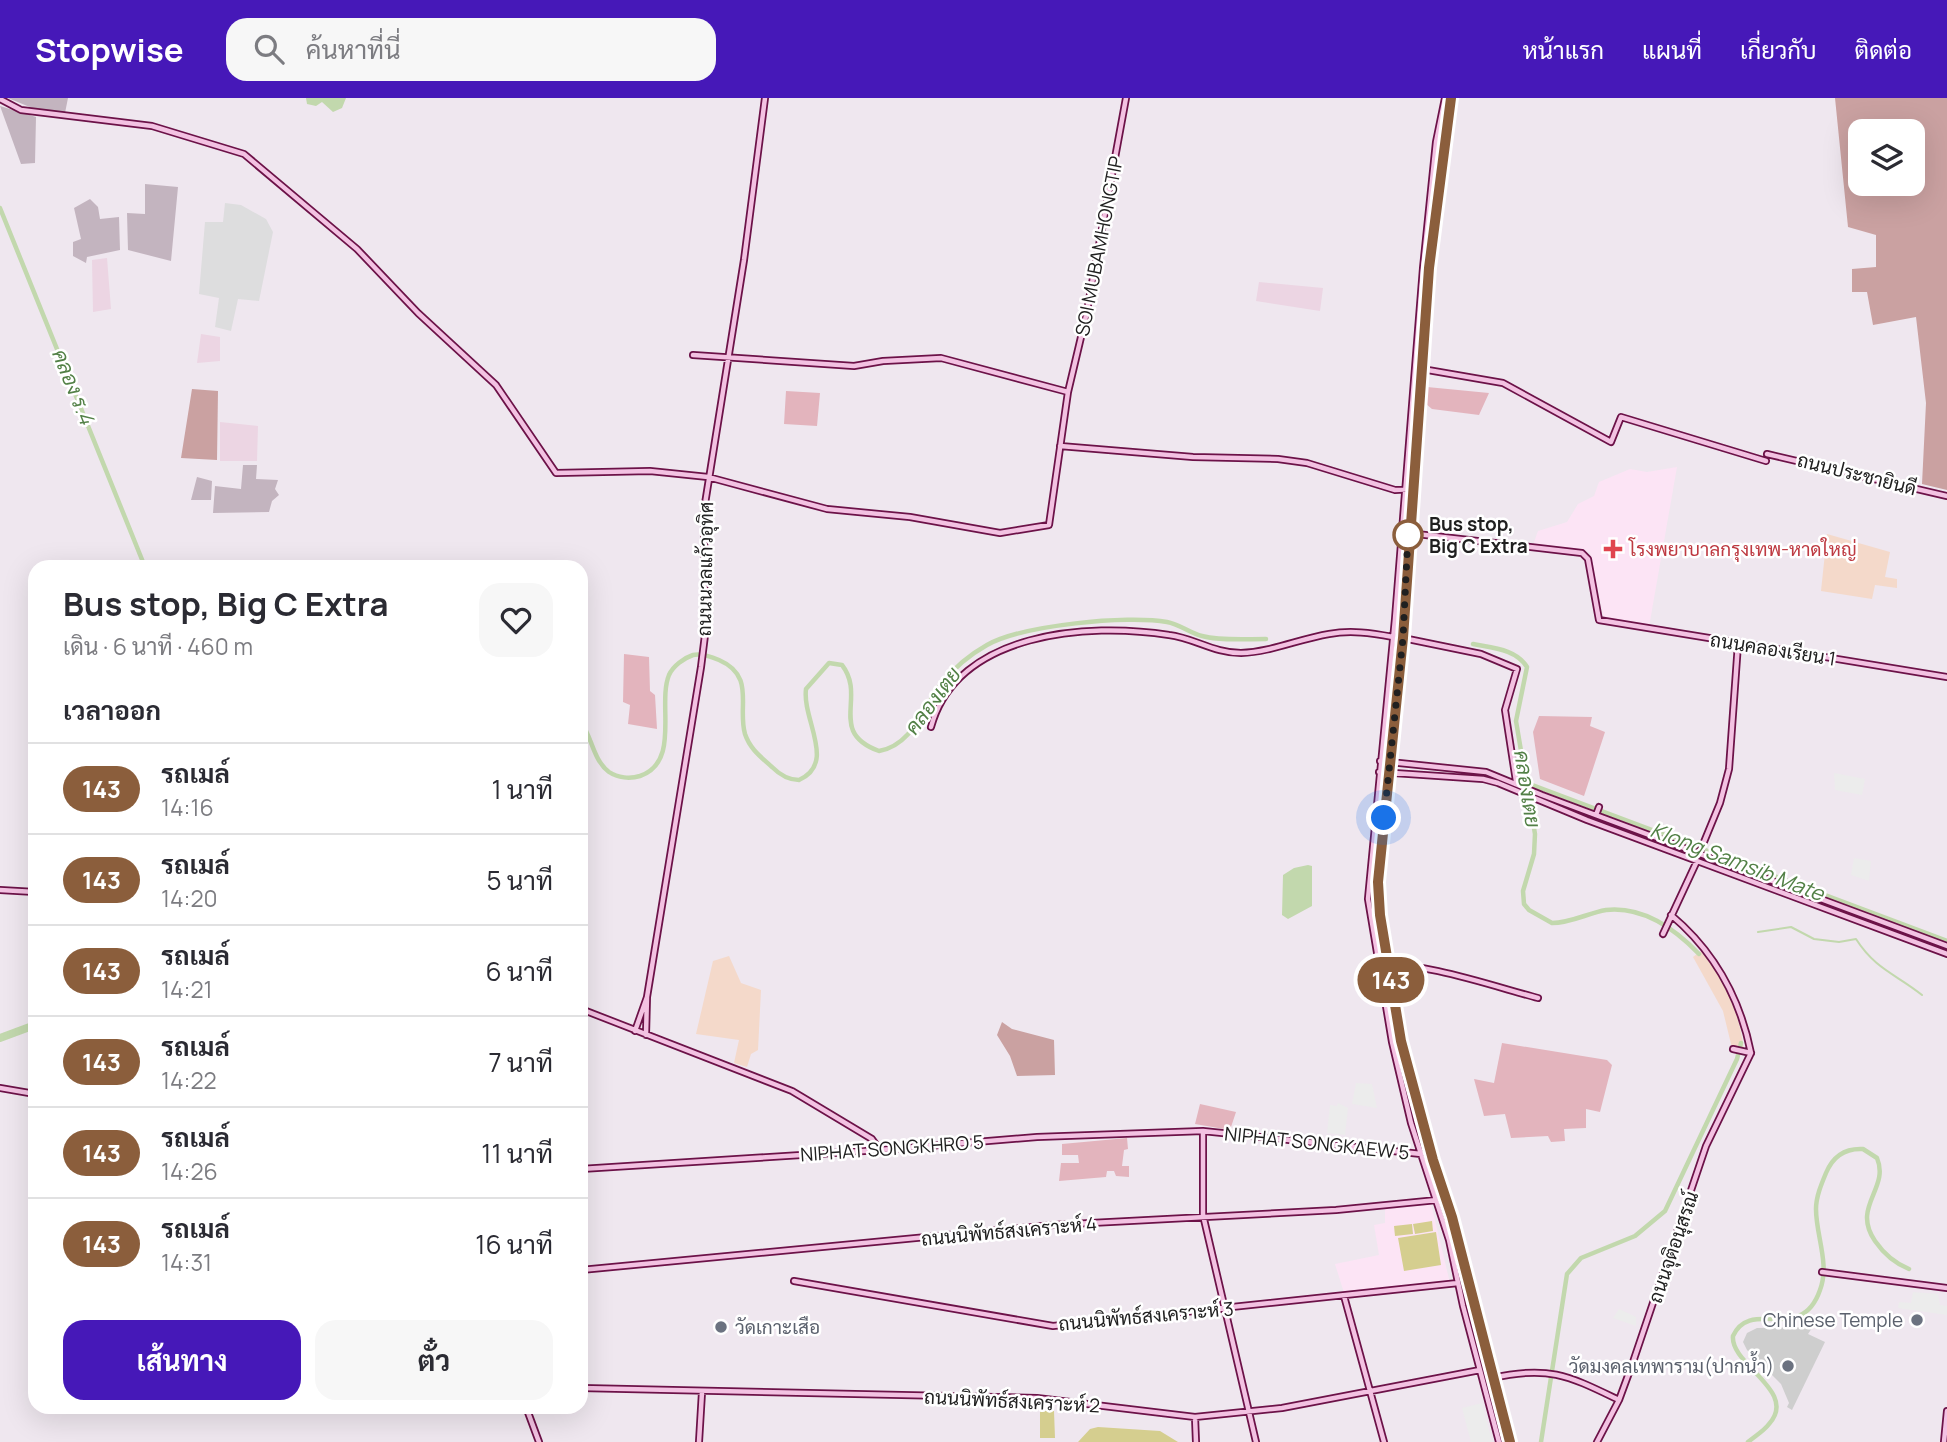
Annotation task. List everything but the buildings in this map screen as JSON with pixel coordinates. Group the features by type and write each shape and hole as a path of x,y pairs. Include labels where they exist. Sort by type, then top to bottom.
{"street":[{"name":"ถนนนวลแก้วอุทิศ","path":"646,1035 647,997 704,640 702,539 708,477 744,260 765,98"},
{"name":"SOI MUBAMHONGTIP","path":"708,477 827,509 910,517 1000,533 1049,525 1068,392 1086,316 1126,98"},
{"path":"1445,98 1436,142 1368,899 1392,1042 1421,1154 1437,1200 1499,1442"},
{"path":"1451,98 1426,268 1422,369 1408,533 1403,638 1378,882 1387,964 1401,1041 1452,1217 1472,1303 1510,1442"},
{"path":"0,99 27,111 152,126 244,154 357,249 418,313 496,385 556,473 650,471 708,477"},
{"path":"693,355 727,360 854,366 883,361 941,359 1068,392"},
{"path":"1422,369 1503,383 1611,442 1621,417 1766,461"},
{"path":"1060,446 1297,462 1404,491 1412,489"},
{"name":"ถนนประชายินดี","path":"1767,453 1947,496"},
{"name":"ถนนคลองเรียน 1","path":"1408,533 1582,553 1588,559 1599,620 1947,677"},
{"path":"930,727 934,715 970,668 1010,646 1041,636 1151,632 1173,635 1203,647 1234,653 1253,652 1339,633 1369,632 1393,637"},
{"path":"1403,638 1481,654 1517,668 1505,710 1516,782"},
{"path":"1699,854 1729,769 1738,643"},
{"path":"1380,761 1486,772 1947,946"},
{"path":"1379,772 1483,779 1947,954"},
{"path":"1596,815 1599,807"},
{"path":"1662,934 1697,861"},
{"path":"0,890 28,892"},
{"path":"1671,915 1696,936 1722,974 1745,1023 1751,1053 1733,1049"},
{"path":"1863,922 1865,915"},
{"path":"1378,966 1387,964 1423,969 1538,998"},
{"name":"ถนนนวลแก้วอุทิศ","path":"635,1031 647,997"},
{"path":"588,1012 792,1091 872,1139 880,1150"},
{"name":"ถนนจุติอนุสรณ์","path":"1597,1442 1619,1400 1706,1146 1751,1053"},
{"path":"0,1088 28,1093"},
{"path":"1203,1131 1203,1215 1256,1442"},
{"name":"NIPHAT SONGKAEW 5","path":"1203,1131 1421,1154 1431,1152"},
{"name":"NIPHAT SONGKHRO 5","path":"588,1169 1037,1137 1203,1131"},
{"name":"ถนนนิพัทธ์สงเคราะห์ 4","path":"588,1269 1053,1225 1336,1210 1437,1200"},
{"path":"1822,1272 1947,1288"},
{"name":"ถนนนิพัทธ์สงเคราะห์ 3","path":"794,1281 1053,1326 1458,1283"},
{"path":"1344,1296 1384,1442"},
{"path":"1463,1306 1472,1303"},
{"name":"ถนนนิพัทธ์สงเคราะห์ 2","path":"588,1388 1037,1398 1195,1417 1282,1408 1480,1370"},
{"path":"1492,1378 1513,1373 1567,1375 1619,1400"},
{"path":"699,1442 702,1392"},
{"path":"1944,1442 1947,1411"},
{"path":"529,1414 539,1442"},
{"path":"1195,1417 1196,1442"}],"shaded area":[{"path":"8,98 68,98 65,113 37,110"},
{"path":"306,98 346,98 342,108 333,112 322,102 316,106 307,104"},
{"path":"1835,98 1947,98 1947,490 1922,484 1926,403 1916,317 1873,325 1867,292 1852,292 1852,269 1876,267 1876,235 1848,227"},
{"path":"0,106 36,117 35,163 21,164"},
{"path":"145,184 178,187 171,261 128,250 127,213 145,214"},
{"path":"90,199 98,207 100,219 119,217 120,250 87,257 86,263 73,256 73,242 81,239 74,208"},
{"path":"225,203 241,205 266,219 273,232 259,301 238,299 231,331 215,327 219,298 199,294 205,222 223,222"},
{"path":"107,258 111,309 93,312 92,260"},
{"path":"1259,282 1323,288 1320,311 1256,301"},
{"path":"201,334 220,337 220,361 197,363"},
{"path":"1427,387 1489,393 1479,415 1432,409 1426,404"},
{"path":"192,389 218,391 217,460 181,458"},
{"path":"786,391 820,393 817,426 784,424"},
{"path":"220,422 258,426 257,461 220,461"},
{"path":"243,465 257,465 256,479 278,480 275,489 279,495 272,501 269,512 213,513 215,486 241,489"},
{"name":"โรงพยาบาลกรุงเทพ-หาดใหญ่","path":"1677,467 1649,627 1604,619 1590,552 1533,545 1538,531 1567,522 1578,504 1594,496 1599,482 1630,469 1647,472"},
{"path":"197,477 212,481 211,500 191,500"},
{"path":"1827,534 1890,552 1885,577 1897,579 1897,588 1875,585 1872,599 1821,591"},
{"path":"624,654 649,657 650,691 655,695 657,729 628,724 630,705 623,702"},
{"path":"1539,716 1592,717 1590,726 1605,732 1584,796 1540,779 1533,732"},
{"path":"1834,773 1865,779 1862,795 1835,790"},
{"path":"1854,858 1871,861 1869,881 1851,875"},
{"path":"1312,866 1312,906 1288,919 1282,915 1283,875 1294,868"},
{"path":"1701,951 1730,998 1744,1051 1732,1048 1723,1011 1693,957"},
{"path":"729,956 741,983 761,990 758,1050 751,1054 747,1067 734,1063 739,1040 696,1034 713,961"},
{"path":"1002,1022 1012,1029 1054,1040 1055,1075 1017,1076 1010,1056 997,1035"},
{"path":"1502,1043 1607,1060 1612,1065 1600,1112 1586,1109 1586,1128 1564,1129 1565,1141 1551,1142 1548,1136 1511,1138 1505,1114 1484,1116 1474,1079 1494,1083"},
{"path":"1356,1083 1372,1084 1377,1108 1352,1104"},
{"path":"1338,1103 1348,1108 1345,1135 1327,1133 1330,1105 1337,1106"},
{"path":"1200,1104 1236,1112 1230,1130 1195,1124"},
{"path":"1127,1138 1128,1149 1124,1150 1122,1166 1129,1166 1129,1177 1116,1176 1114,1171 1107,1171 1106,1177 1059,1181 1061,1163 1079,1163 1078,1155 1062,1155 1062,1144"},
{"path":"1431,1204 1450,1283 1345,1296 1335,1264 1379,1255 1374,1225 1385,1223 1385,1208"},
{"path":"1432,1221 1433,1231 1415,1234 1413,1224"},
{"path":"1412,1224 1413,1234 1395,1236 1394,1226"},
{"path":"1436,1232 1441,1265 1404,1271 1398,1238"},
{"path":"1913,1292 1938,1294 1940,1305 1947,1306 1947,1315 1898,1308 1899,1302 1911,1303"},
{"path":"1619,1309 1636,1317 1636,1326 1613,1318"},
{"name":"วัดมงคลเทพาราม(ปากน้ำ)","path":"1757,1328 1812,1328 1808,1334 1825,1342 1792,1410 1787,1407 1789,1403 1781,1384 1747,1350 1743,1342 1747,1333"},
{"path":"1482,1403 1492,1442 1471,1442 1462,1408"},
{"path":"1040,1411 1054,1411 1055,1438 1040,1438"},
{"path":"1098,1427 1160,1431 1178,1442 1078,1442 1090,1429"}],"waterway":[{"name":"คลอง ร.4","path":"0,208 142,560"},
{"name":"คลองเตย","path":"588,734 599,761 616,776 640,776 653,769 664,746 665,701 669,675 679,663 690,656 706,656 719,660 738,675 743,693 745,734 753,748 781,775 799,780 810,772 816,763 817,752 806,689 829,663 842,665 849,677 851,724 855,734 864,743 879,751 891,747 909,733 942,683 957,667 987,645 1003,638 1076,623 1149,620 1167,622 1210,638 1266,639"},
{"name":"คลองเตย","path":"1473,644 1510,653 1517,656 1527,667 1516,721 1535,834 1534,854 1523,891 1524,904 1529,910 1552,923 1606,910 1633,912 1669,928 1699,954"},
{"name":"Klong Samsib Mate","path":"1527,783 1947,941"},
{"path":"1758,932 1791,927 1814,939 1839,942 1856,939 1879,965 1922,995"},
{"path":"0,1038 28,1028"},
{"name":"คลองเตย","path":"1541,1442 1567,1274 1581,1258 1635,1236 1665,1211 1737,1059 1741,1043"},
{"name":"คลองเตย","path":"1748,1442 1769,1424 1776,1412 1776,1400 1735,1347 1733,1336 1741,1325 1752,1320 1789,1318 1801,1315 1812,1306 1820,1290 1824,1270 1817,1200 1829,1167 1840,1154 1863,1149 1877,1158 1879,1179 1869,1208 1869,1229 1886,1254 1909,1269"}],"bus line":[{"name":"143","path":"1451,98 1429,268 1403,638 1378,882 1387,964 1401,1041 1433,1160 1452,1217 1472,1303 1510,1442"}],"place":[{"name":"Bus stop, Big C Extra","path":"1408,535"},
{"name":"โรงพยาบาลกรุงเทพ-หาดใหญ่","path":"1613,549"},
{"name":"Chinese Temple","path":"1917,1320"},
{"name":"วัดเกาะเสือ","path":"721,1327"},
{"name":"วัดมงคลเทพาราม(ปากน้ำ)","path":"1788,1366"}],"route":[{"path":"1384,818 1403,638 1408,535"}]}
